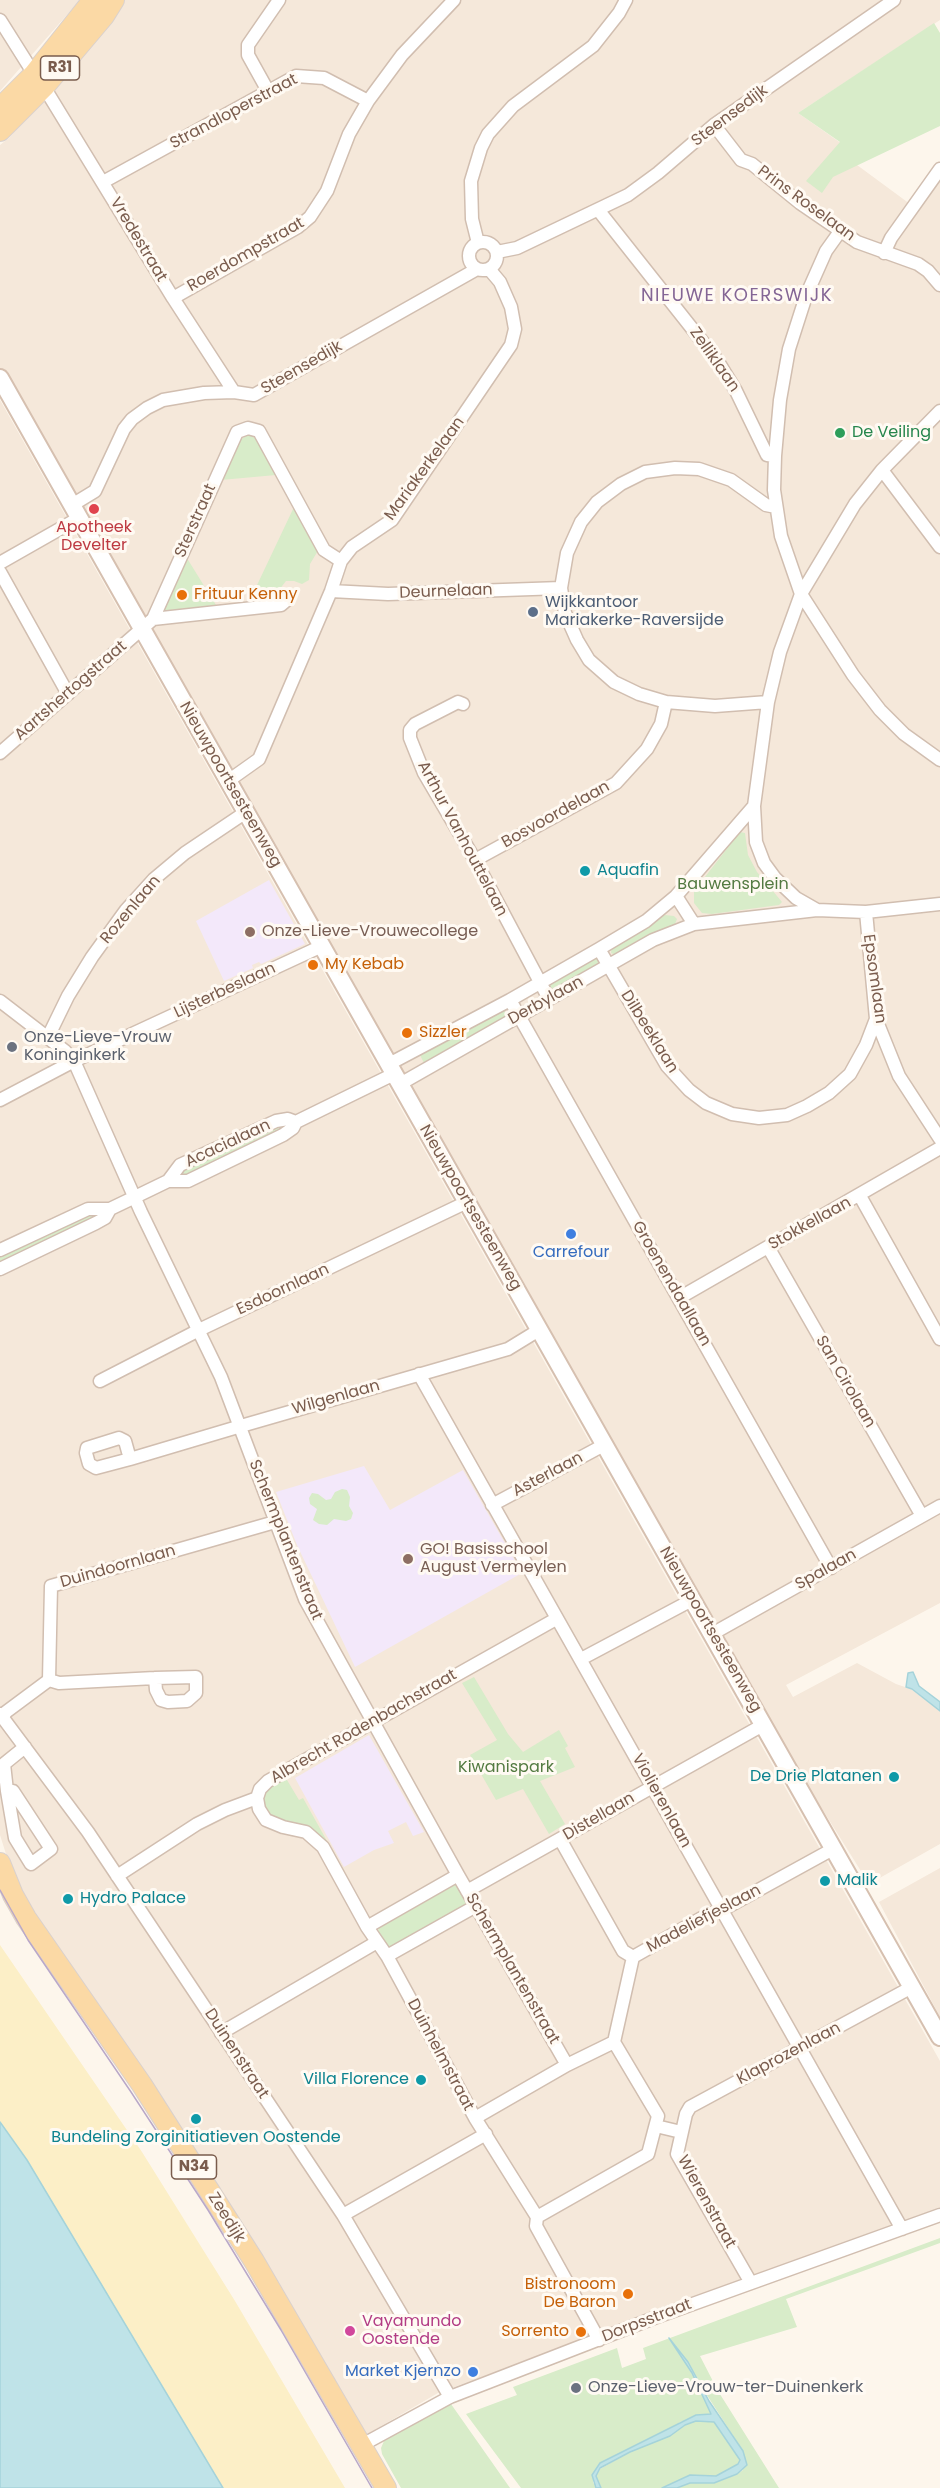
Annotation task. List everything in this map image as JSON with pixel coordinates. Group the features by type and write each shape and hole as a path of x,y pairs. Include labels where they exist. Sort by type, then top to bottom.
{"main road":[{"name":"R31","path":"0,131 39,81 93,0"},
{"name":"R31","path":"0,108 39,81 114,0"},
{"name":"Nieuwpoortsesteenweg","path":"0,378 75,511 148,624 228,781 940,2037"},
{"name":"Zeedijk","path":"0,1863 13,1895 26,1918 138,2079 198,2173 285,2312 386,2488"}],"street":[{"path":"268,91 248,55 248,45 279,0"},
{"name":"Roerdompstraat","path":"172,298 298,227 310,217 327,191 349,134 368,100 402,55 454,0"},
{"path":"478,243 472,219 471,181 481,148 488,134 513,106 593,46 619,13 626,0"},
{"name":"Steensedijk","path":"496,252 517,248 599,211 628,195 658,173 714,125 894,0"},
{"name":"Vredestraat","path":"0,20 103,182 172,298 234,392"},
{"name":"Strandloperstraat","path":"103,182 296,76 310,75 324,78 368,100"},
{"name":"Prins Roselaan","path":"714,125 741,160 752,165 800,202 857,242 918,264 928,271 940,285"},
{"path":"884,253 891,238 940,169"},
{"name":"Zelliklaan","path":"599,211 717,360 736,391 767,455 775,456"},
{"path":"841,230 826,251 806,296 789,349 780,400 775,456 776,507 781,536 801,594 835,649 880,710 904,734 940,760"},
{"path":"478,243 489,243 496,252 496,261 479,267 470,251 478,243"},
{"name":"Steensedijk","path":"0,563 75,511 95,491 124,429 132,419 147,408 178,396 234,392 255,395 479,267"},
{"name":"Mariakerkelaan","path":"228,781 259,759 331,591 340,561 352,546 392,520 511,345 515,329 511,307 500,282 479,267"},
{"path":"817,909 796,898 775,879 764,863 756,842 754,806 768,702 780,652 801,594 855,504 882,470 940,411"},
{"name":"Sterstraat","path":"148,624 232,440 237,432 248,428 259,431 324,550 340,561"},
{"path":"768,702 716,706 666,702 639,694 614,682 589,660 577,640 565,613 561,588 567,553 580,522 597,502 621,484 645,472 675,468 699,469 731,480 766,505 776,507"},
{"path":"882,470 940,547"},
{"path":"0,572 68,694"},
{"name":"Deurnelaan","path":"331,591 388,594 561,588"},
{"path":"148,624 280,605 288,599"},
{"name":"Aartshertogstraat","path":"0,753 148,624"},
{"name":"Arthur Vanhouttelaan","path":"463,704 458,702 415,724 410,730 410,738 424,773 475,860 549,999"},
{"name":"Bosvoordelaan","path":"475,860 616,783 647,749 661,724 666,702"},
{"path":"754,806 676,896 694,924 817,909 866,912 940,904"},
{"name":"Rozenlaan","path":"48,1037 68,996 92,957 126,910 154,879 185,853 246,812"},
{"name":"Derbylaan","path":"395,1074 510,1000 646,921 676,896"},
{"name":"Epsomlaan","path":"866,912 876,1018 899,1076 940,1138"},
{"name":"Derbylaan","path":"395,1074 519,1016 653,940 694,924"},
{"name":"Lijsterbeslaan","path":"0,1100 74,1061 322,946"},
{"name":"Dilbeeklaan","path":"600,949 667,1066 689,1090 705,1103 732,1114 759,1118 787,1115 829,1093 850,1074 866,1045 876,1018"},
{"name":"Groenendaallaan","path":"510,1000 831,1568"},
{"path":"0,1001 48,1037 74,1061"},
{"name":"Schermplantenstraat","path":"74,1061 241,1426 305,1599 458,1875 567,2065"},
{"name":"Acacialaan","path":"0,1250 88,1209 110,1209 168,1181 188,1181 283,1136 293,1128 296,1122 395,1074"},
{"name":"Stokkellaan","path":"679,1298 940,1148"},
{"path":"860,1196 940,1339"},
{"name":"Esdoornlaan","path":"100,1381 199,1330 467,1202"},
{"name":"Acacialaan","path":"0,1269 96,1223 105,1218 110,1209"},
{"name":"San Cirolaan","path":"768,1247 922,1516"},
{"name":"Wilgenlaan","path":"130,1459 508,1348 539,1330"},
{"name":"Violierenlaan","path":"419,1374 902,2229"},
{"name":"Asterlaan","path":"492,1505 604,1445"},
{"name":"Spalaan","path":"712,1634 940,1506"},
{"name":"Duindoornlaan","path":"49,1680 51,1586 275,1522"},
{"path":"581,1659 692,1600"},
{"name":"Albrecht Rodenbachstraat","path":"117,1876 197,1824 257,1798 260,1789 268,1781 556,1619"},
{"path":"2,1719 6,1712 49,1680 59,1683 156,1678"},
{"name":"Duinenstraat","path":"2,1719 88,1832 343,2215 450,2397"},
{"name":"Distellaan","path":"467,1891 763,1725"},
{"path":"7,1791 13,1791 51,1849 31,1864 15,1838 7,1791 4,1764 25,1747"},
{"name":"Duinhelmstraat","path":"257,1798 259,1809 266,1820 283,1827 306,1832 323,1847 367,1927 387,1956 475,2118 537,2217 536,2226 599,2340"},
{"path":"560,1839 623,1951 633,1957"},
{"name":"Madeliefjeslaan","path":"614,2042 633,1957 833,1849"},
{"path":"367,1927 458,1875"},
{"path":"387,1956 476,1906"},
{"path":"221,2032 377,1942"},
{"name":"Klaprozenlaan","path":"681,2132 690,2107 912,1987"},
{"path":"475,2118 567,2065 614,2042 658,2116 648,2154 537,2217"},
{"name":"Wierenstraat","path":"656,2126 681,2132 677,2154 751,2283"},
{"path":"343,2215 486,2134"},
{"name":"Dorpsstraat","path":"362,2445 450,2397 751,2283 940,2215"}],"shaded area":[{"path":"0,0 80,0 0,91"},
{"path":"125,0 940,0 940,20 798,113 845,146 857,165 910,204 940,162 940,1603 786,1685 793,1697 857,1663 896,1684 911,1689 940,1711 940,1844 869,1884 789,1756 0,370 0,145 9,138 114,18"},
{"path":"0,400 940,2061 940,2209 438,2393 364,2436 18,1892 0,1835"},
{"name":"Onze-Lieve-Vrouwecollege","path":"269,880 305,944 261,964 259,962 252,965 253,968 224,981 196,921"},
{"name":"GO! Basisschool August Vermeylen","path":"364,1466 390,1510 463,1470 522,1573 355,1667 297,1545 276,1492"},
{"path":"369,1735 424,1832 413,1836 406,1822 388,1831 394,1843 374,1850 344,1867 295,1778"},
{"path":"940,1868 940,2017 879,1902"}],"green space":[{"path":"934,23 940,33 940,126 833,177 822,193 806,181 840,142 798,113"},
{"path":"249,434 256,439 276,475 221,480 240,440"},
{"path":"294,507 319,549 310,564 309,580 302,584 286,581 272,599 249,602"},
{"path":"185,555 216,605 162,611"},
{"name":"Bauwensplein","path":"740,832 745,833 748,855 757,872 782,902 779,905 712,914 702,913 694,903 694,891"},
{"path":"665,915 674,916 677,919 675,924 618,956 611,953 612,945"},
{"path":"593,956 598,957 599,965 556,990 548,987 548,984"},
{"path":"504,1010 507,1016 425,1065 419,1053 482,1018"},
{"path":"286,1124 288,1127 185,1178 176,1174"},
{"path":"98,1212 99,1217 0,1265 0,1255 88,1214"},
{"path":"342,1489 347,1490 350,1497 349,1506 353,1513 351,1519 346,1521 334,1519 327,1525 313,1520 317,1509 310,1504 309,1498 312,1493 326,1500 331,1499 335,1492"},
{"name":"Kiwanispark","path":"474,1677 508,1734 523,1752 559,1730 568,1746 565,1748 575,1767 540,1781 565,1824 549,1834 523,1789 496,1800 470,1755 497,1740 462,1683"},
{"path":"284,1775 299,1800 303,1798 327,1841 322,1844 278,1823 265,1813 262,1795 264,1790"},
{"path":"454,1883 468,1900 467,1904 390,1949 387,1947 378,1934 379,1925"},
{"path":"940,2238 940,2243 786,2299 797,2327 700,2356 718,2391 779,2488 677,2488 690,2483 723,2480 737,2474 743,2470 743,2451 670,2338"},
{"path":"670,2338 692,2373 711,2414 680,2422 671,2430 600,2463 593,2482 596,2488 521,2488 466,2414 517,2395 513,2387 617,2348 622,2368 646,2359 643,2348"},
{"path":"451,2404 510,2488 401,2488 382,2454 381,2448 384,2441"},
{"path":"696,2421 714,2422 737,2454 740,2460 738,2464 716,2476 690,2475 662,2488 601,2488 596,2476 600,2469"}],"sand":[{"path":"0,1945 142,2152 235,2301 345,2488 223,2488 27,2160 0,2122"}],"water":[{"path":"913,1672 919,1686 940,1702 940,1711 912,1689 906,1687 908,1673"},
{"path":"0,2122 27,2160 223,2488 0,2488"},
{"path":"669,2338 688,2362 709,2401 743,2451 747,2465 737,2474 714,2483 690,2483 677,2488 662,2488 690,2475 716,2476 738,2464 740,2460 714,2422 696,2421 685,2425 670,2436 630,2452 600,2468 596,2476 601,2488 596,2488 592,2475 600,2463 696,2415 711,2414 692,2373"}],"tram line":[{"path":"0,1890 28,1940 208,2210 281,2330 372,2488"}],"place":[{"name":"De Veiling","path":"840,433"},
{"name":"Apotheek Develter","path":"94,509"},
{"name":"Frituur Kenny","path":"182,595"},
{"name":"Wijkkantoor Mariakerke-Raversijde","path":"533,612"},
{"name":"Aquafin","path":"585,871"},
{"name":"Onze-Lieve-Vrouwecollege","path":"250,932"},
{"name":"My Kebab","path":"313,965"},
{"name":"Sizzler","path":"407,1033"},
{"name":"Onze-Lieve-Vrouw Koninginkerk","path":"12,1047"},
{"name":"Carrefour","path":"571,1234"},
{"name":"GO! Basisschool August Vermeylen","path":"408,1559"},
{"name":"De Drie Platanen","path":"894,1777"},
{"name":"Malik","path":"825,1881"},
{"name":"Hydro Palace","path":"68,1899"},
{"name":"Villa Florence","path":"421,2080"},
{"name":"Bundeling Zorginitiatieven Oostende","path":"196,2119"},
{"name":"Bistronoom De Baron","path":"628,2294"},
{"name":"Vayamundo Oostende","path":"350,2331"},
{"name":"Sorrento","path":"581,2332"},
{"name":"Market Kjernzo","path":"473,2372"},
{"name":"Onze-Lieve-Vrouw-ter-Duinenkerk","path":"576,2388"}],"district":[{"name":"NIEUWE KOERSWIJK","path":"737,296"}]}
